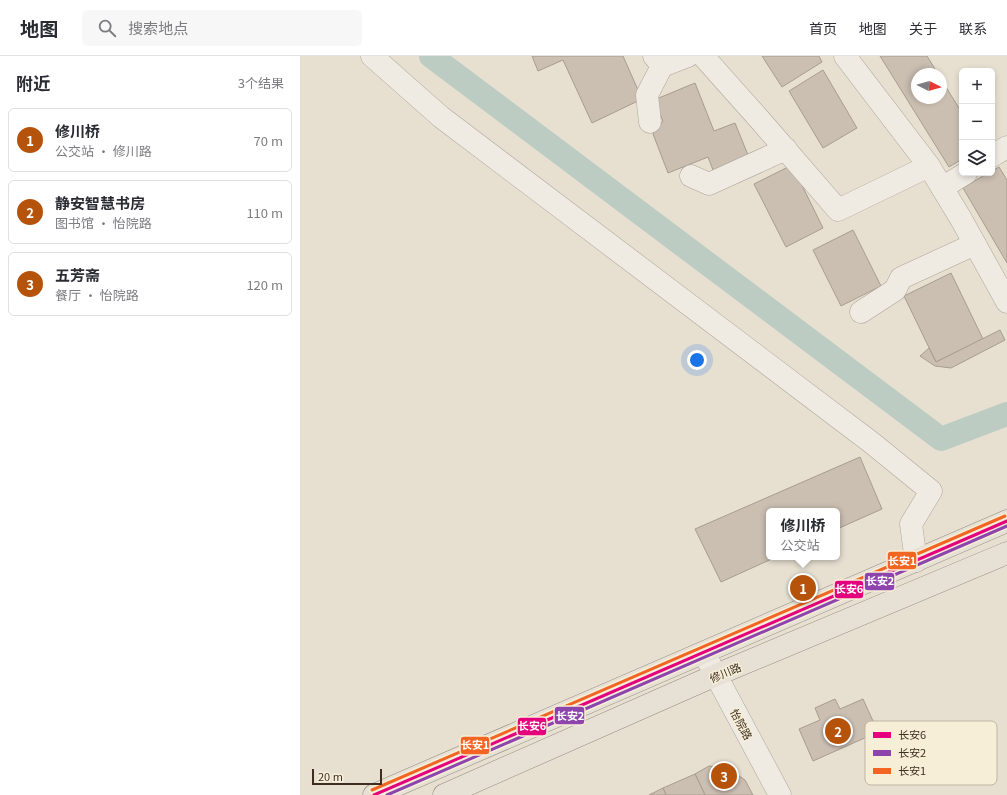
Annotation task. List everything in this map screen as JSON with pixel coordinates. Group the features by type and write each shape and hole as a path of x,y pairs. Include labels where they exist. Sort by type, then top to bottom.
{"main road":[{"path":"374,795 1007,521"},
{"name":"修川路","path":"444,795 716,675 1007,553"}],"street":[{"path":"372,56 441,117 872,443 931,491 911,524 916,561"},
{"path":"650,122 647,94 658,61 688,56"},
{"path":"702,56 786,149 838,210 928,166"},
{"path":"845,56 928,166 975,244 1007,302"},
{"path":"995,154 1007,146"},
{"path":"690,176 709,184 786,149"},
{"path":"942,188 961,176"},
{"path":"861,312 895,290 901,278 975,244"},
{"name":"怡院路","path":"704,653 780,795"}],"building":[{"path":"532,56 623,56 642,99 592,123 563,60 538,71"},
{"path":"762,56 819,56 822,62 782,87"},
{"path":"880,56 927,56 934,68 911,68 911,104 947,104 947,89 959,108 959,161 949,167"},
{"path":"823,70 857,128 823,148 789,91"},
{"path":"695,83 714,131 735,123 748,155 713,170 708,157 668,173 653,134 663,121 654,100"},
{"path":"792,165 823,228 786,247 754,184"},
{"path":"999,167 1007,180 1007,263 963,188 983,176 995,176 995,169"},
{"path":"853,230 881,286 841,306 813,250"},
{"path":"951,273 983,339 936,362 904,296"},
{"path":"1000,330 1005,340 951,368 935,366 920,356 929,348 936,362"},
{"path":"860,457 882,509 840,528 840,508 766,508 766,560 769,560 721,582 695,529"},
{"path":"835,699 840,709 863,699 873,721 865,721 865,738 813,761 799,729 820,720 815,708"},
{"path":"709,766 727,768 745,780 753,795 705,795 695,774"},
{"path":"695,774 705,795 666,795 663,788"},
{"path":"663,788 666,795 649,795"}],"waterway":[{"path":"431,56 941,439 1007,414"}],"transit line":[{"name":"长安1","path":"372,790 1005,516"},
{"name":"长安6","path":"374,795 1007,521"},
{"name":"长安2","path":"387,795 1007,526"}],"place":[{"name":"修川桥","path":"803,588"},
{"name":"静安智慧书房","path":"838,731"},
{"name":"五芳斋","path":"724,776"}]}
